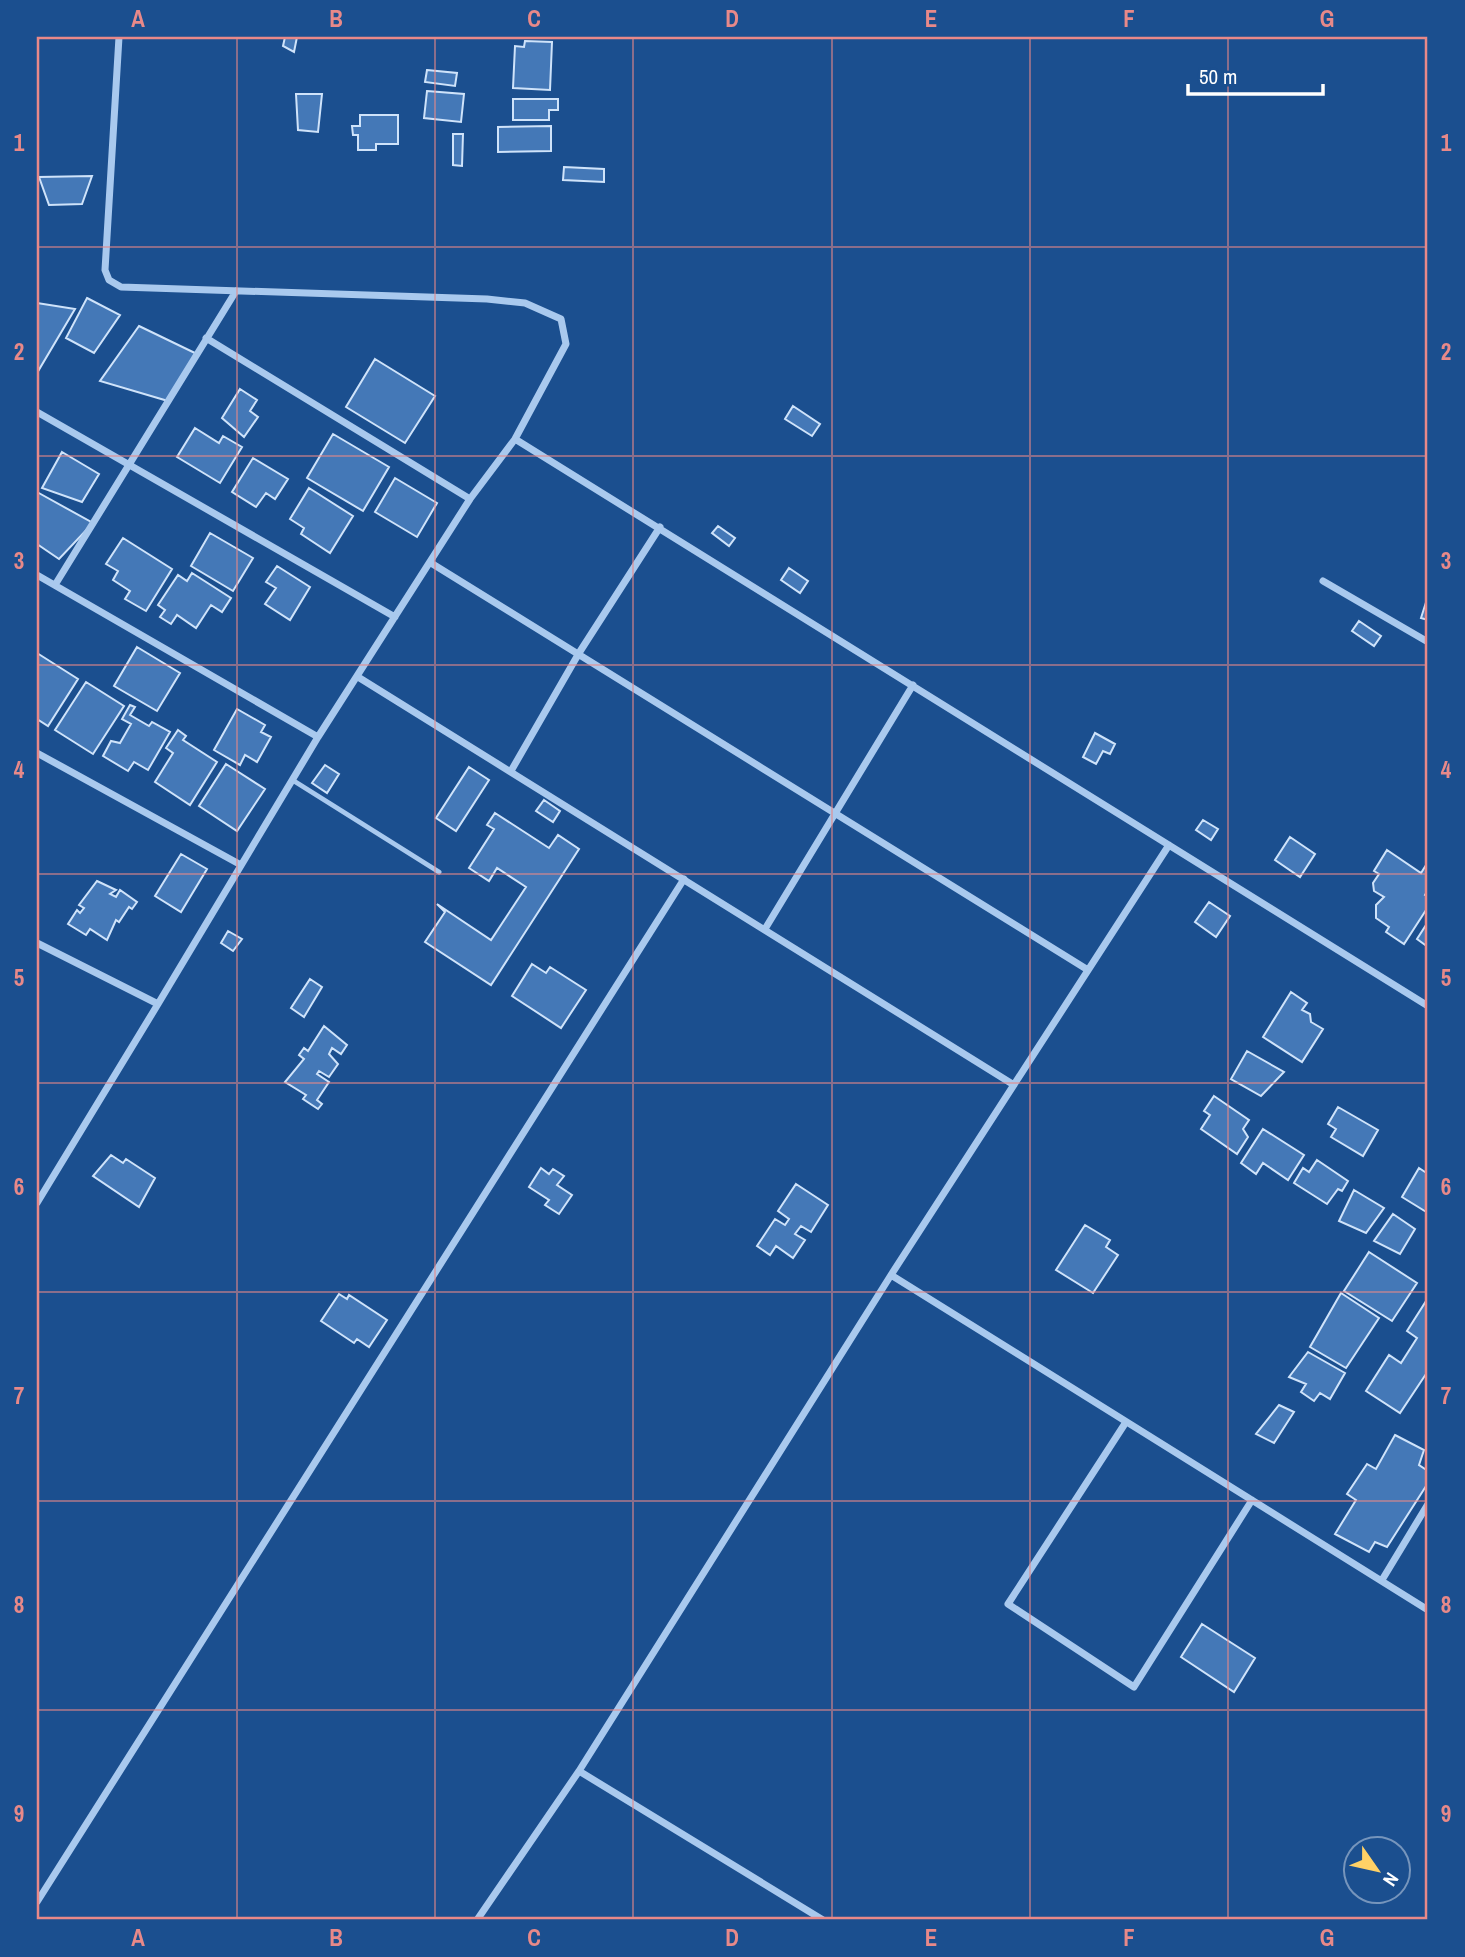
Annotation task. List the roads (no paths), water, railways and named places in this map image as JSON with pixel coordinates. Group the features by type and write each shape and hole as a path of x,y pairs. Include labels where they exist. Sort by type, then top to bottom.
{"street":[{"path":"37,1203 318,737 431,564 470,499 515,439 566,344 561,319 525,303 487,299 121,287 109,280 105,270 119,37"},
{"path":"55,585 236,290"},
{"path":"206,338 470,499"},
{"path":"37,412 395,617"},
{"path":"515,439 1428,1006"},
{"path":"511,771 579,653 660,527"},
{"path":"431,564 1088,970"},
{"path":"37,575 318,737"},
{"path":"1323,581 1428,642"},
{"path":"358,677 1014,1084"},
{"path":"765,929 913,685"},
{"path":"37,753 241,865"},
{"path":"477,1920 579,1771 891,1275 1169,845"},
{"path":"37,1902 684,879"},
{"path":"37,943 158,1004"},
{"path":"891,1275 1428,1610"},
{"path":"1126,1422 1008,1604 1134,1687 1252,1500"},
{"path":"1382,1580 1428,1504"},
{"path":"579,1771 823,1920"}],"lane":[{"path":"293,780 439,873"}]}
